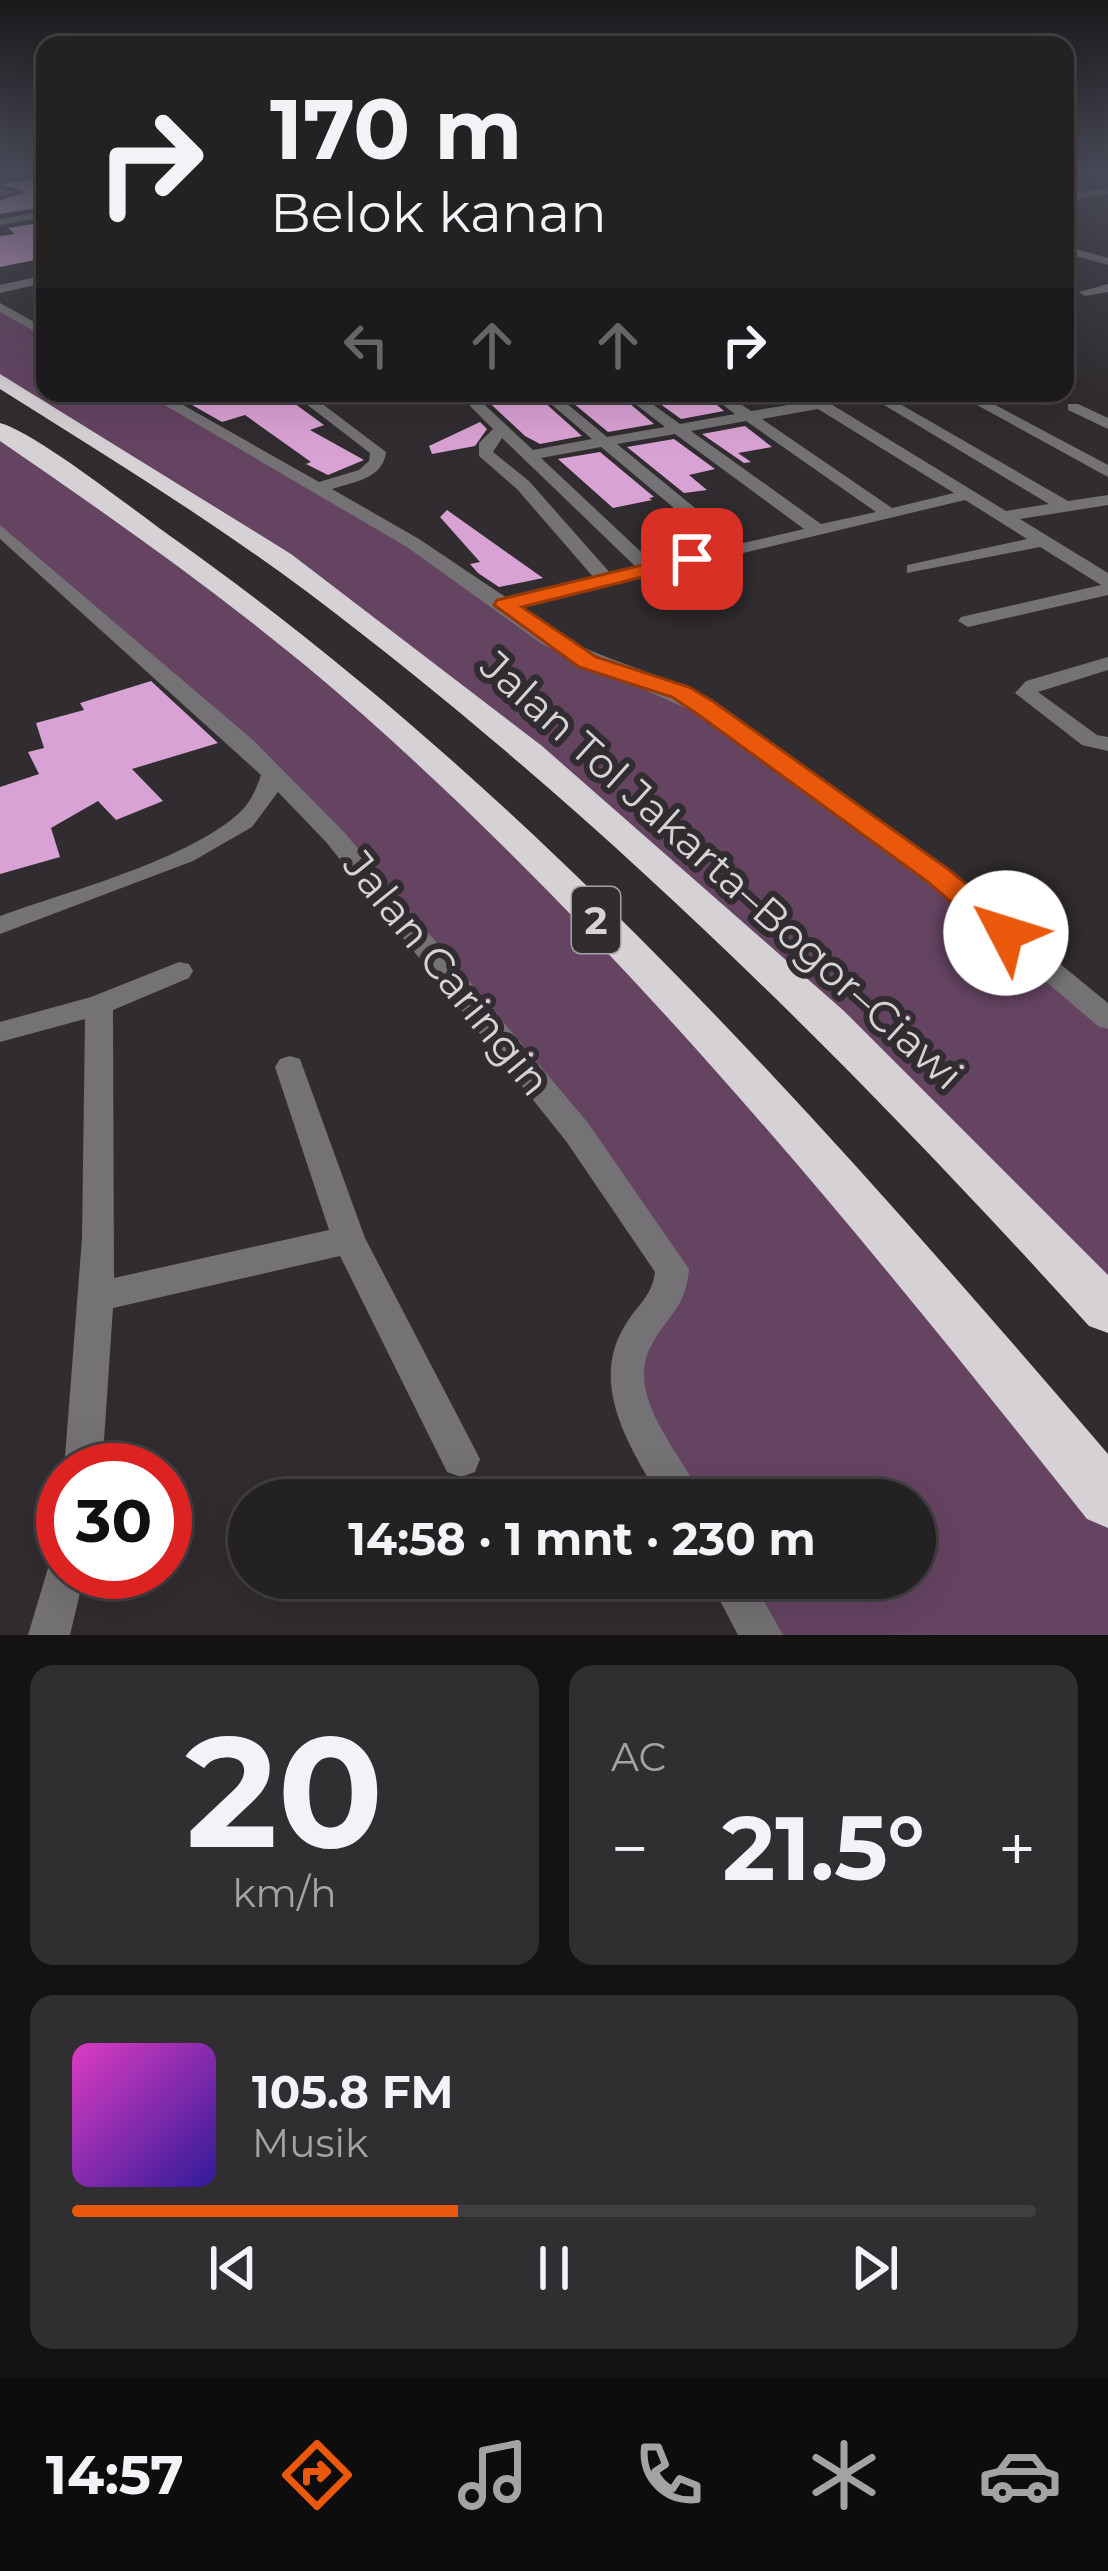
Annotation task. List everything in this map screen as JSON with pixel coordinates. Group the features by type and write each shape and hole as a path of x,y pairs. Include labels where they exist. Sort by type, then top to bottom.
{"highway":[{"name":"Jalan Tol Jakarta–Bogor–Ciawi","path":"0,380 314,583 595,807 820,1014 989,1181 1108,1310"},
{"name":"2","path":"0,430 247,604 370,705 529,849 892,1236 1108,1499"}],"street":[{"path":"1074,252 1108,262"},
{"path":"0,289 36,281"},
{"path":"1085,292 1108,288"},
{"path":"0,308 36,328"},
{"path":"166,402 413,543 588,662 681,692 938,876 1108,1019"},
{"path":"311,402 378,452 377,462 365,473 316,489"},
{"path":"474,402 649,569"},
{"path":"555,402 734,549"},
{"path":"640,402 818,530"},
{"path":"727,402 889,513"},
{"path":"530,455 748,416 797,402"},
{"path":"817,402 1108,585"},
{"path":"891,402 1066,507"},
{"path":"979,402 1108,472"},
{"path":"1073,407 1108,424"},
{"path":"502,429 487,443 485,453 523,485 605,579"},
{"path":"505,605 967,495"},
{"path":"1001,517 1108,500"},
{"name":"Jalan Caringin","path":"0,530 112,624 335,837 577,1132 672,1269 664,1309 634,1342 625,1377 630,1398 672,1479"},
{"path":"914,568 1043,541"},
{"path":"968,621 1108,585"},
{"path":"1108,662 1026,688 1090,740 1108,744"},
{"path":"0,925 201,846 238,826 262,803 273,775"},
{"path":"0,1032 98,1006 179,971"},
{"path":"85,1443 99,1297 104,1158 98,1006"},
{"path":"290,1067 349,1240 461,1459"},
{"path":"99,1297 349,1240"},
{"path":"50,1635 59,1599"},
{"path":"740,1599 761,1635"}],"shaded area":[{"path":"0,307 36,328 36,402 165,402 413,543 522,621 705,708 1108,1020 1108,1315 989,1181 442,681 0,381"},
{"path":"0,430 141,528 532,852 1108,1502 1108,1635 762,1635 742,1599 936,1599 936,1479 675,1479 630,1398 672,1269 335,837 0,531"}],"building":[{"path":"0,246 36,246 36,260 0,267"},
{"path":"187,402 292,402 324,425 310,430 364,460 328,475 306,464 311,462 245,415 222,422"},
{"path":"489,402 544,402 582,436 540,444"},
{"path":"572,402 628,402 654,424 608,432"},
{"path":"657,402 714,402 724,411 681,419"},
{"path":"480,422 487,429 475,446 432,454 429,446"},
{"path":"745,426 772,447 738,453 751,462 744,463 702,434"},
{"path":"674,439 715,469 689,475 707,490 684,493 627,447"},
{"path":"600,452 652,500 613,508 558,459"},
{"path":"447,510 543,578 499,587 478,573 470,564 480,562 440,517"},
{"path":"151,681 218,743 132,769 163,801 116,820 98,801 51,828 60,857 0,874 0,787 39,774 28,752 44,748 36,723 84,710 80,703"}],"route":[{"path":"692,559 540,594 505,605 506,609 588,662 681,692 938,876 1006,933"}]}
